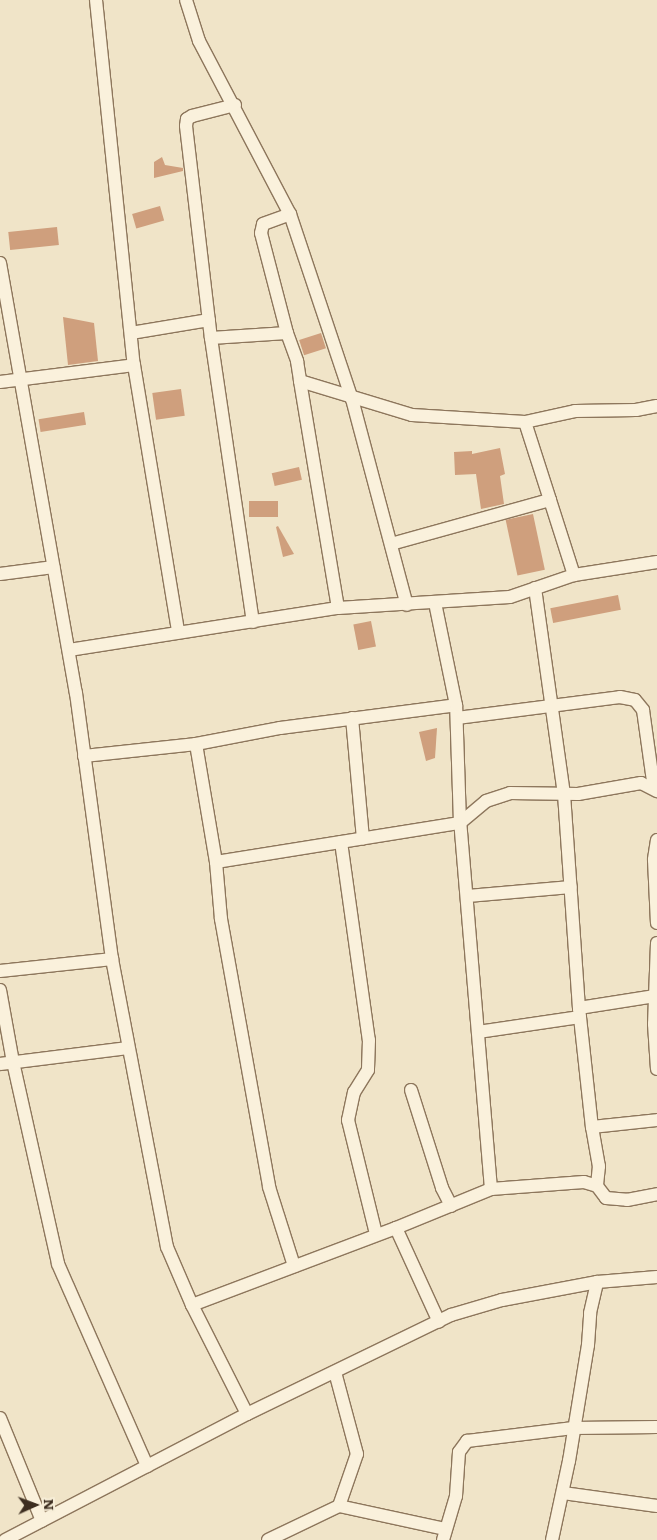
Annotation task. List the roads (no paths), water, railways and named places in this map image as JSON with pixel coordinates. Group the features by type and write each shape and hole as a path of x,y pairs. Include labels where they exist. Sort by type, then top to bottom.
{"street":[{"path":"96,0 134,365 178,632"},
{"path":"186,0 199,41 234,104 290,214 352,398 407,605"},
{"path":"234,104 192,116 186,119 186,126 211,338 253,622"},
{"path":"290,214 263,224 261,233 287,333 297,361 338,608"},
{"path":"0,263 68,650 112,959 167,1247 192,1305 247,1414"},
{"path":"131,333 209,320"},
{"path":"211,338 287,333"},
{"path":"0,382 134,365"},
{"path":"300,381 412,416 525,422 575,411 636,410 657,406"},
{"path":"525,422 574,576"},
{"path":"391,544 550,500"},
{"path":"68,650 338,608 510,597 574,576 657,562"},
{"path":"0,574 54,567"},
{"path":"535,588 550,706 564,794 580,1013 592,1127 599,1166 597,1186"},
{"path":"435,603 456,711 460,823 468,896 482,1094 491,1188"},
{"path":"84,756 196,744 280,728 352,718 550,706 620,697 636,700 643,710 656,790"},
{"path":"352,718 363,839"},
{"path":"196,744 216,862 221,919 270,1187 294,1266"},
{"path":"216,862 460,823 486,801 510,793 578,794 641,783 656,790"},
{"path":"657,840 654,860 657,923"},
{"path":"341,842 369,1040 368,1070 354,1092 348,1120 376,1234"},
{"path":"468,896 571,887"},
{"path":"657,943 654,1024 657,1069"},
{"path":"0,971 112,959"},
{"path":"0,990 6,1063 58,1264 147,1466"},
{"path":"478,1032 580,1013 655,996"},
{"path":"6,1063 128,1048"},
{"path":"411,1090 442,1188 451,1206"},
{"path":"592,1127 657,1120"},
{"path":"192,1305 396,1228 491,1188 584,1182 597,1186 606,1198 627,1200 657,1194"},
{"path":"396,1228 438,1322"},
{"path":"5,1540 21,1537 42,1521 247,1414 438,1322 502,1300 597,1282 657,1278"},
{"path":"552,1540 563,1493 588,1345 590,1313 597,1282"},
{"path":"335,1372 357,1454 339,1506"},
{"path":"0,1418 42,1521"},
{"path":"268,1540 339,1506 444,1535 456,1496 459,1452 467,1441 574,1428 657,1427"},
{"path":"563,1493 657,1506"}]}
